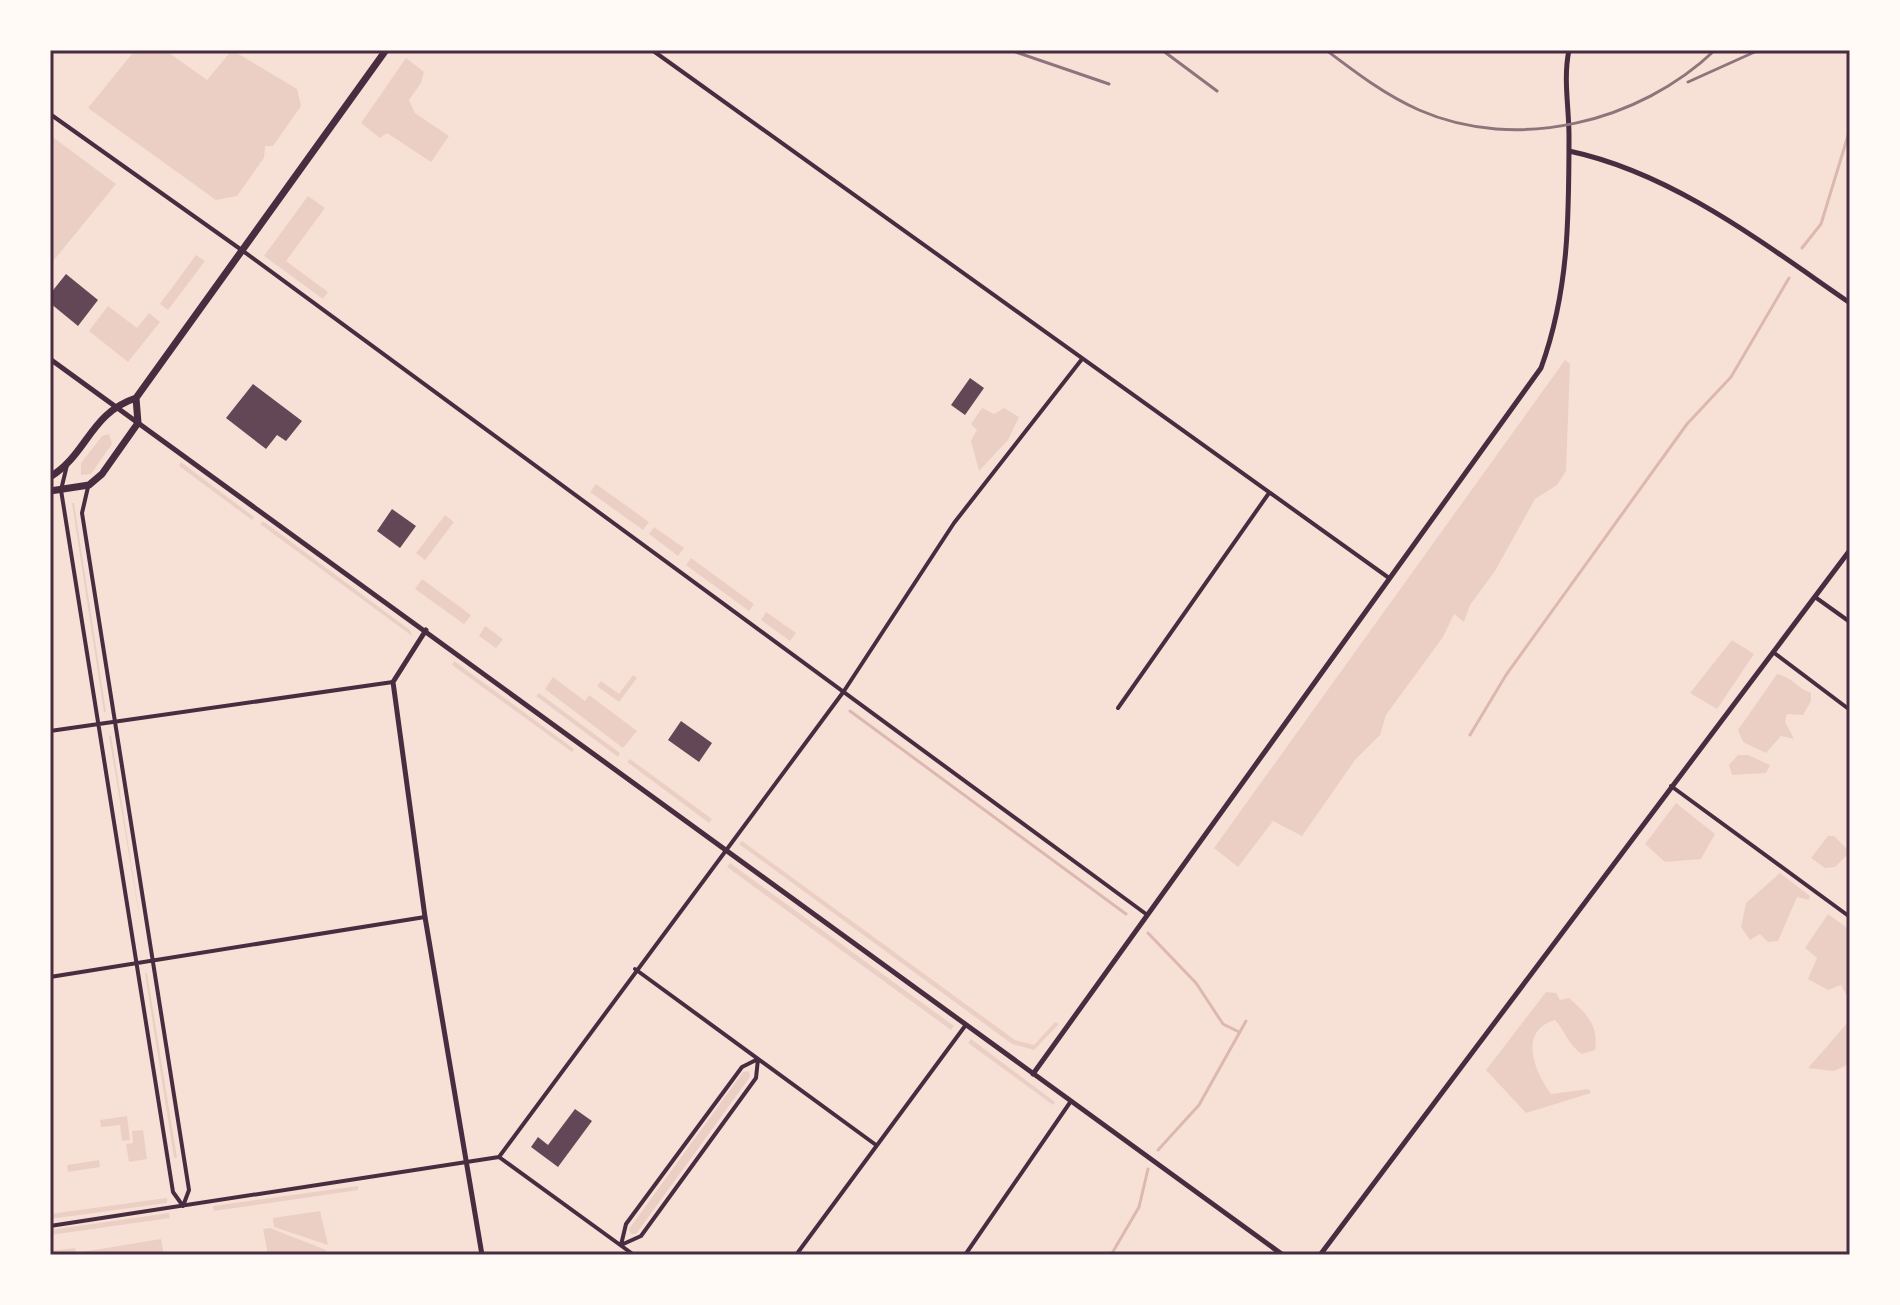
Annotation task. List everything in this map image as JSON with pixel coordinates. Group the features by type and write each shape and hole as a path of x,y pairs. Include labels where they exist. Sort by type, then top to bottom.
{"main road":[{"path":"50,477 67,463 114,405 136,398 386,50"},
{"path":"50,491 89,485 102,474 138,423 136,398"}],"street":[{"path":"652,50 1389,578"},
{"path":"1033,1074 1541,368 1557,323 1565,280 1569,126 1565,78 1569,50"},
{"path":"50,114 243,251 1146,914"},
{"path":"1569,151 1592,156 1658,183 1749,234 1850,303"},
{"path":"50,359 1283,1255"},
{"path":"499,1157 724,848 844,691 954,523 1082,359"},
{"path":"67,463 61,490 173,1192 183,1206"},
{"path":"89,485 82,513 189,1190 183,1206"},
{"path":"1118,708 1269,493"},
{"path":"1320,1255 1850,550"},
{"path":"1815,597 1850,622"},
{"path":"426,630 393,682 425,917 482,1255"},
{"path":"1773,652 1850,710"},
{"path":"50,731 393,682"},
{"path":"1671,786 1850,917"},
{"path":"50,977 425,917"},
{"path":"635,969 876,1145"},
{"path":"796,1255 965,1026"},
{"path":"621,1245 641,1236 756,1078 758,1059"},
{"path":"621,1245 626,1224 742,1067 758,1059"},
{"path":"965,1255 1071,1101"},
{"path":"50,1226 499,1157 634,1255"}],"shaded area":[{"path":"135,50 165,50 207,80 232,50 297,89 301,106 273,146 265,146 264,158 237,196 216,200 88,108"},
{"path":"406,58 424,72 421,83 409,100 415,113 449,136 431,162 387,133 380,138 361,123"},
{"path":"50,135 116,184 50,265"},
{"path":"308,196 325,208 286,261 328,292 323,299 264,256"},
{"path":"196,255 205,261 168,310 160,304"},
{"path":"108,306 137,328 149,313 160,322 128,362 89,331"},
{"path":"1565,360 1570,364 1566,471 1557,485 1535,499 1495,571 1470,605 1464,622 1454,614 1443,637 1386,715 1380,735 1355,760 1302,836 1273,821 1238,867 1214,848"},
{"path":"982,408 994,414 1004,408 1019,417 1008,440 979,471 971,441 977,430 971,424"},
{"path":"109,434 112,444 91,474 81,475 81,463 102,436"},
{"path":"181,462 254,517 252,520 179,466"},
{"path":"596,484 649,522 643,530 590,492"},
{"path":"74,503 106,712 104,712"},
{"path":"445,515 454,522 425,560 416,553"},
{"path":"263,521 410,630 412,636 260,524"},
{"path":"654,527 684,548 678,556 649,534"},
{"path":"691,558 754,604 749,611 686,565"},
{"path":"422,579 471,615 464,624 415,589"},
{"path":"766,612 796,633 790,641 761,620"},
{"path":"485,626 503,639 496,648 479,636"},
{"path":"1732,640 1754,654 1717,709 1690,693"},
{"path":"454,661 574,749 572,752 452,665"},
{"path":"1777,674 1811,693 1811,701 1803,715 1787,714 1785,722 1794,739 1781,736 1766,753 1743,742 1738,730"},
{"path":"633,675 637,678 619,702 597,686 601,681 619,694"},
{"path":"553,677 585,701 589,695 637,731 623,748 545,689"},
{"path":"539,693 620,753 618,757 536,696"},
{"path":"111,735 145,950 109,736"},
{"path":"1738,755 1748,755 1770,765 1766,773 1732,775 1729,765"},
{"path":"630,759 712,819 709,823 627,762"},
{"path":"1676,803 1715,834 1701,859 1665,862 1645,844"},
{"path":"1828,836 1834,836 1850,852 1835,867 1825,868 1811,858"},
{"path":"742,841 1015,1040 1034,1045 1055,1022 1059,1024 1034,1050 1012,1044 739,844"},
{"path":"730,863 954,1026 951,1030 727,867"},
{"path":"1780,873 1810,896 1809,900 1797,897 1778,941 1768,942 1760,934 1750,940 1741,927 1746,903"},
{"path":"1828,914 1850,930 1850,1002 1841,985 1828,990 1808,979 1817,958 1805,948"},
{"path":"147,973 177,1158 174,1158"},
{"path":"1546,992 1556,993 1560,1000 1569,998 1581,1009 1590,1020 1596,1041 1595,1050 1582,1054 1555,1020 1544,1025 1533,1042 1539,1074 1551,1094 1589,1089 1591,1093 1526,1113 1486,1070"},
{"path":"1850,1020 1850,1064 1834,1071 1808,1068"},
{"path":"971,1039 1055,1102 1053,1105 968,1043"},
{"path":"749,1071 750,1077 636,1234 631,1234 629,1229 743,1072"},
{"path":"127,1116 130,1140 122,1141 120,1125 101,1127 100,1120"},
{"path":"143,1130 147,1159 129,1162 126,1144 133,1143 132,1131"},
{"path":"99,1160 100,1167 68,1172 67,1165"},
{"path":"358,1186 358,1190 214,1211 213,1206"},
{"path":"167,1198 167,1203 50,1219 50,1214"},
{"path":"320,1211 328,1245 274,1227 273,1218"},
{"path":"169,1213 170,1218 50,1235 50,1230"},
{"path":"270,1228 326,1250 326,1255 268,1255 263,1229"},
{"path":"161,1239 164,1255 50,1255 50,1251 75,1248 76,1253"}],"building":[{"path":"66,274 98,300 78,326 50,303 50,294"},
{"path":"970,378 984,388 965,415 951,405"},
{"path":"253,384 302,421 286,441 277,435 266,449 226,418"},
{"path":"392,509 416,526 400,548 377,531"},
{"path":"681,721 712,743 699,762 668,740"},
{"path":"575,1109 592,1121 558,1167 531,1147 538,1137 548,1145"}],"waterway":[{"path":"1802,248 1821,224 1850,129"},
{"path":"1470,735 1506,675 1687,424 1731,377 1789,278"},
{"path":"850,711 1126,914"},
{"path":"1148,933 1196,983 1223,1024 1239,1032"},
{"path":"1158,1150 1199,1105 1246,1021"},
{"path":"1111,1255 1139,1207 1148,1169"}],"railway":[{"path":"1010,50 1109,84"},
{"path":"1162,50 1217,91"},
{"path":"1326,50 1406,104 1457,123 1496,129 1536,129 1576,123 1614,112 1651,96 1685,75 1715,50"},
{"path":"1688,82 1759,50"}]}
